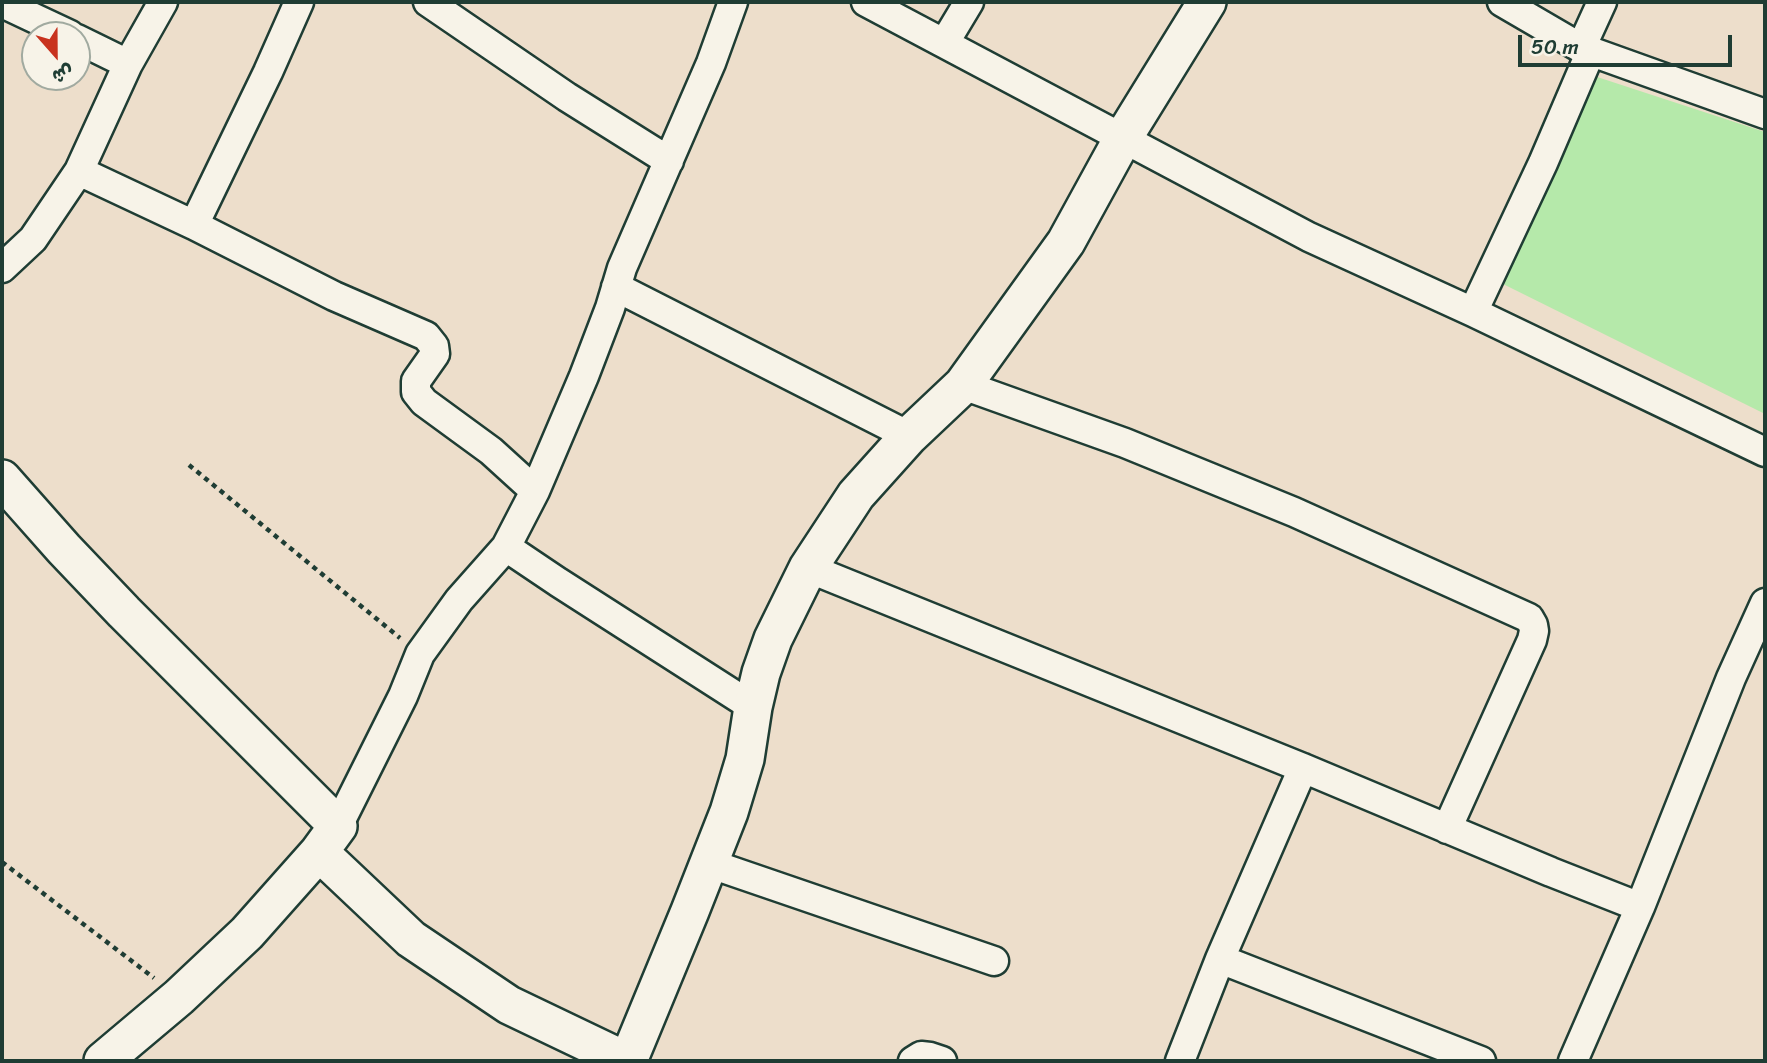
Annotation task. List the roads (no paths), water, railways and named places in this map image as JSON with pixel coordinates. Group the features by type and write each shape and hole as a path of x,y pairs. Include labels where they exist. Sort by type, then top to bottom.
{"street":[{"path":"2,268 33,239 79,171 128,64 163,2"},
{"path":"194,225 299,2"},
{"path":"428,2 567,97 669,161"},
{"path":"103,1061 179,997 247,933 329,839 403,696 420,654 459,600 506,547 535,491 584,376 622,268 711,62 733,2"},
{"path":"866,2 1309,237 1473,312 1765,452"},
{"path":"945,42 969,2"},
{"path":"2,479 329,839 411,939 509,1005 627,1061 729,812 745,760 761,673 773,639 808,568 856,495 909,436 963,385 1066,242 1123,138 1207,2"},
{"path":"1502,2 1586,49 1765,114"},
{"path":"1473,312 1543,163 1602,2"},
{"path":"2,3 40,21"},
{"path":"91,45 128,64"},
{"path":"79,171 194,225 334,296 426,337 434,346 435,354 416,381 416,393 424,402 491,452 535,491"},
{"path":"616,287 909,436"},
{"path":"963,385 1125,443 1294,512 1529,618 1534,631 1532,639 1447,829"},
{"path":"506,547 753,707"},
{"path":"808,568 1640,907"},
{"path":"1573,1061 1640,907 1731,678 1765,603"},
{"path":"1180,1061 1220,959 1303,768"},
{"path":"708,863 994,961"},
{"path":"1220,959 1481,1061"},
{"path":"913,1061 921,1056 942,1061"}]}
